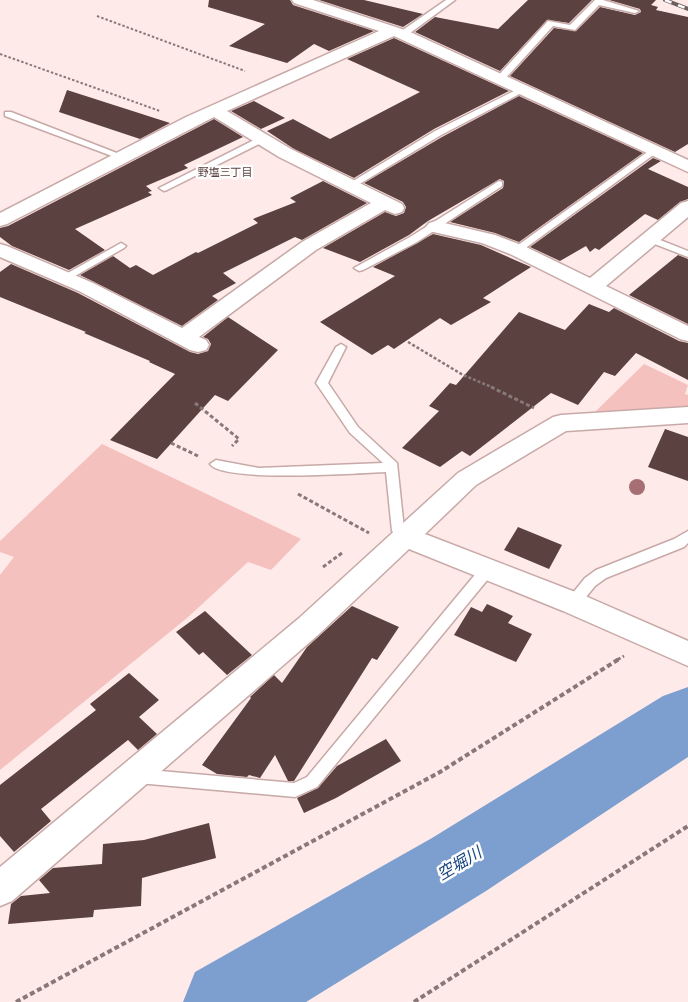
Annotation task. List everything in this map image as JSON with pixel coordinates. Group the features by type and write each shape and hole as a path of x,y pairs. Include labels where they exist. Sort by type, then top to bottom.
{"street":[{"path":"299,0 398,32 688,167"},
{"path":"0,220 215,110 276,82 398,32"},
{"path":"0,250 64,278 192,341 309,246 390,206 262,139 215,110"},
{"path":"593,286 688,207"},
{"path":"436,227 488,239 517,250 688,334"},
{"path":"0,889 308,627 467,479 561,423 688,415"},
{"path":"406,537 574,603 688,654"}],"lane":[{"path":"398,32 451,0"},
{"path":"500,79 551,23 572,28 598,1 635,11"},
{"path":"350,186 438,133 523,90"},
{"path":"8,114 123,156"},
{"path":"164,188 262,139"},
{"path":"517,250 653,151"},
{"path":"358,268 396,251 436,227 499,184"},
{"path":"650,239 688,254"},
{"path":"64,278 121,246"},
{"path":"341,347 322,383 354,430 391,463 398,531 406,537"},
{"path":"216,464 259,472 391,467"},
{"path":"574,603 590,582 601,574 679,543 688,536"},
{"path":"133,776 295,790 312,782 488,570"}],"path":[{"path":"97,16 276,82"},
{"path":"0,54 192,122"},
{"path":"408,342 463,374 505,393 561,423"},
{"path":"171,443 216,464 239,439 195,403"},
{"path":"259,472 371,534"},
{"path":"16,1002 440,772 657,640"},
{"path":"414,1002 688,826"}],"shaded area":[{"path":"644,364 688,385 685,394 688,395 688,407 595,412"},
{"path":"102,444 301,539 271,570 248,562 187,618 0,770 0,575 14,557 0,552 0,541"}],"building":[{"path":"209,0 290,0 293,5 374,31 329,51 314,44 287,63 229,46 265,24 208,7"},
{"path":"319,0 364,0 423,14 403,27"},
{"path":"528,0 592,0 569,23 547,20 500,71 415,32 435,17 498,29"},
{"path":"609,0 656,0 651,5 658,7 656,10 688,17 688,144 675,152 510,76 554,28 576,31 600,7 635,15 641,12 640,9"},
{"path":"394,38 509,91 434,129 354,178 294,149 267,131 293,119 330,139 420,92 347,59"},
{"path":"67,90 170,123 140,139 59,112"},
{"path":"519,96 643,153 519,242 495,233 450,222 503,188 504,181 500,179 428,221 409,235 360,262 323,248 385,212 396,216 404,213 406,207 403,202 364,183 442,137"},
{"path":"254,101 285,118 261,129 231,111"},
{"path":"214,119 243,137 184,165 188,168 146,186 152,191 148,192 152,195 75,229 105,250 69,270 12,246 0,237 0,228 8,226"},
{"path":"653,158 661,161 648,169 688,187 688,199 680,202 658,220 645,214 599,250 595,248 590,252 586,246 560,261 530,247"},
{"path":"323,181 367,203 302,240 295,237 223,273 236,283 212,296 218,300 182,326 80,275 113,256 130,268 136,265 153,275 196,252 198,253 258,223 253,219 296,202 290,198"},
{"path":"433,234 481,245 531,267 483,298 491,302 451,325 440,318 394,349 388,345 372,355 320,322 395,276 373,267"},
{"path":"678,255 688,259 688,324 629,295"},
{"path":"11,264 78,293 190,352 198,354 208,351 211,344 208,339 203,337 228,317 278,350 228,401 215,395 157,459 110,440 175,374 150,361 84,333 86,332 0,297 0,272"},
{"path":"589,304 609,312 614,308 679,341 688,343 688,380 636,353 615,376 604,372 578,405 551,393 470,456 462,451 440,467 402,448 439,411 429,406 450,383 456,385 519,312 565,330"},
{"path":"665,429 688,437 688,481 648,467"},
{"path":"518,527 562,545 549,569 504,550"},
{"path":"487,604 513,616 508,623 532,634 516,662 454,635 471,607 482,612"},
{"path":"352,606 399,627 377,660 372,658 294,781 288,781 275,755 260,778 249,775 247,777 217,774 202,765 250,697 274,675 282,683 307,647"},
{"path":"205,611 252,655 227,675 203,652 199,655 176,632"},
{"path":"129,673 159,700 139,717 157,734 138,750 128,740 41,809 51,821 14,852 0,836 0,785 96,710 90,704"},
{"path":"386,739 401,761 336,798 304,813 297,798 318,788 337,766"},
{"path":"209,823 216,858 142,878 141,906 94,910 93,917 8,924 11,904 21,896 50,893 39,880 53,868 102,864 103,844 144,840"}],"waterway":[{"name":"空堀川","path":"225,1002 284,969 459,864 688,718"}],"railway":[{"path":"665,0 688,9"}],"district":[{"name":"野塩三丁目","path":"225,172"}]}
